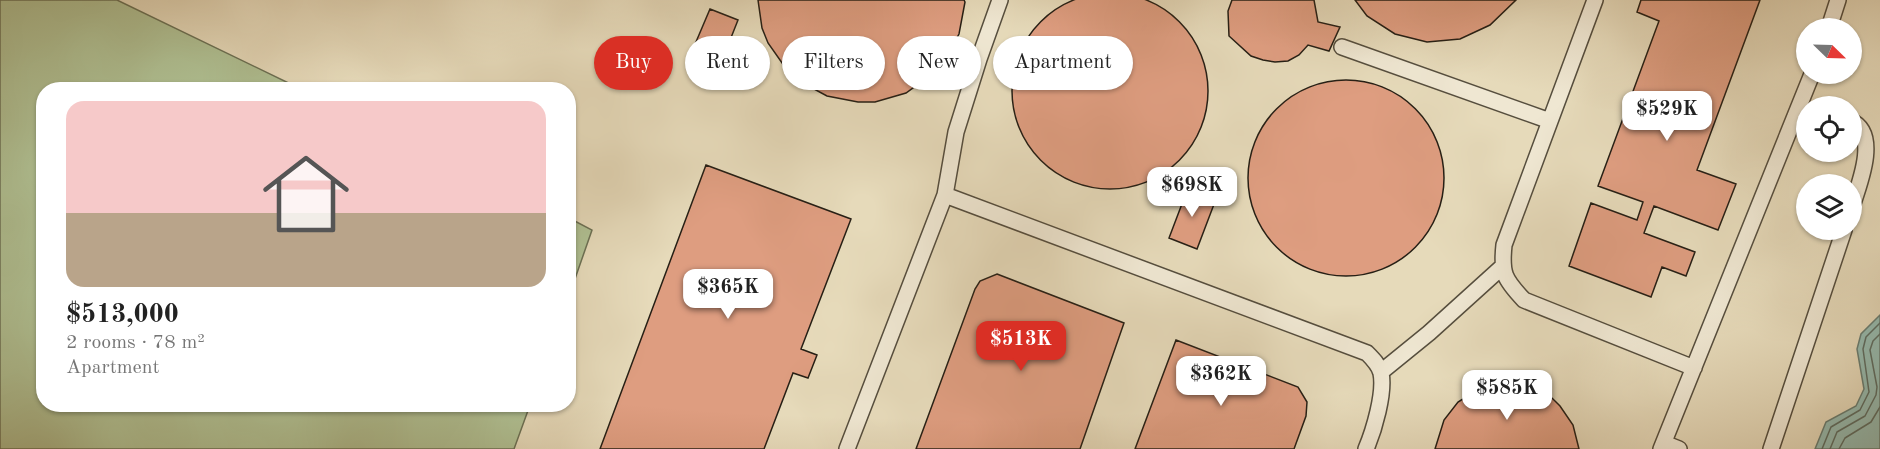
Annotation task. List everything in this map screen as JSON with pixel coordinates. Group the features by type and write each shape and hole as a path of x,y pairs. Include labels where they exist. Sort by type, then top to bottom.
{"lane":[{"path":"847,449 945,195 956,132 1000,0"},
{"path":"1595,0 1504,245 1502,267 1510,285 1524,300 1694,368"},
{"path":"1832,18 1838,0"},
{"path":"1342,47 1550,122"},
{"path":"1862,130 1868,151 1862,177"},
{"path":"1679,449 1663,446 1694,368 1796,134"},
{"path":"945,195 1367,353 1376,362 1381,372 1379,404 1366,449"},
{"path":"1771,449 1841,240"},
{"path":"1381,372 1429,333 1502,267"}],"green space":[{"path":"0,0 117,0 286,82 36,82 36,412 527,412 514,449 0,449"},
{"path":"576,222 592,230 576,276"}],"water":[{"path":"1880,315 1880,449 1815,449 1826,422 1856,406 1864,389 1857,349 1861,334"}],"building":[{"path":"1078,-1 1142,-1 1156,5 1172,15 1186,29 1196,45 1206,72 1208,91 1206,110 1196,137 1186,153 1172,167 1138,185 1100,188 1082,185 1064,177 1048,167 1034,153 1016,119 1012,90 1133,90 1133,36 1030,36 1048,15"},
{"path":"758,0 964,0 965,2 958,36 897,36 897,90 910,90 875,102 858,102 827,96 816,90 885,90 885,36 782,36 782,63 770,46 770,36 765,36"},
{"path":"1232,0 1314,0 1318,22 1340,27 1329,51 1308,45 1299,55 1288,61 1263,60 1251,56 1229,36 1228,11"},
{"path":"1355,0 1516,0 1490,25 1460,39 1427,42 1395,34 1367,16"},
{"path":"1641,0 1760,0 1697,170 1736,184 1718,230 1654,206 1644,233 1695,252 1686,276 1662,267 1651,297 1569,266 1591,203 1637,220 1643,202 1598,186 1659,21 1637,12"},
{"path":"710,9 738,20 732,36 699,36"},
{"path":"1336,80 1356,80 1384,87 1408,102 1422,116 1437,140 1444,168 1444,188 1437,216 1422,240 1408,254 1384,269 1356,276 1336,276 1308,269 1284,254 1270,240 1255,216 1248,188 1248,168 1255,140 1270,116 1284,102 1308,87"},
{"path":"706,165 851,219 801,349 817,355 808,378 793,373 764,449 600,449"},
{"path":"1188,188 1216,199 1197,249 1169,238"},
{"path":"997,274 1124,323 1080,449 916,449 975,289 980,281"},
{"path":"1176,340 1298,387 1307,402 1306,416 1294,449 1135,449"},
{"path":"1499,383 1532,387 1552,398 1573,425 1579,449 1435,449 1444,420 1458,402 1477,390"}]}
